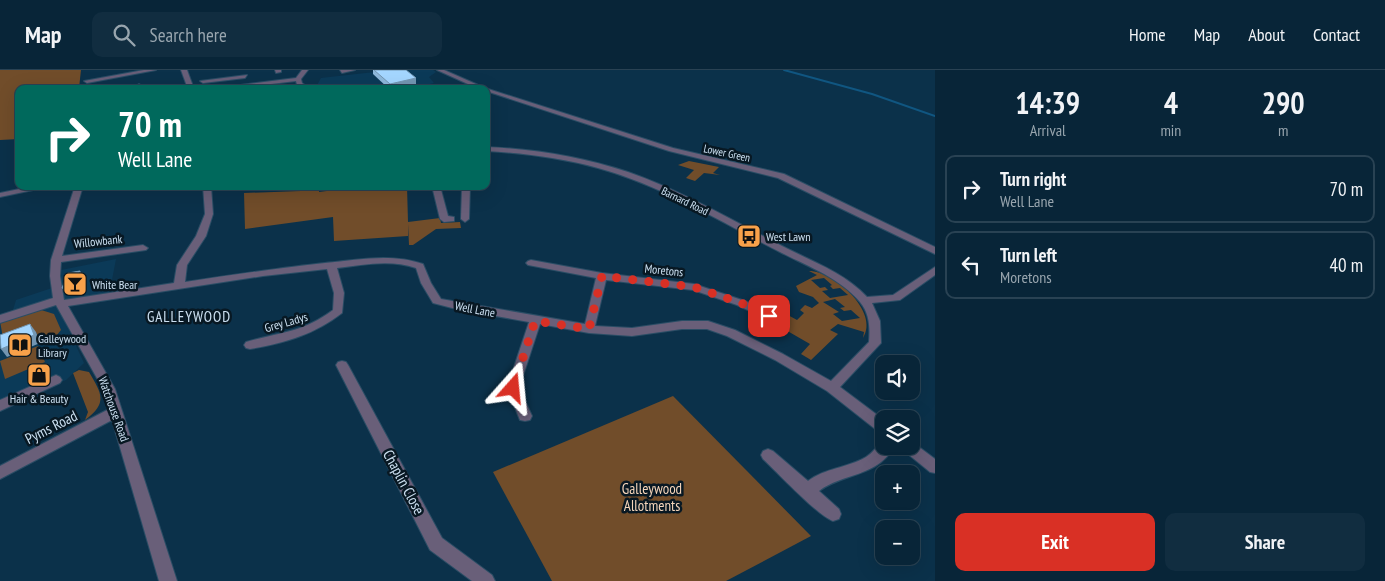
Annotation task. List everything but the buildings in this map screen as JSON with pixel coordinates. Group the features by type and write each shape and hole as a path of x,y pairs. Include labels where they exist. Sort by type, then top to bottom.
{"street":[{"path":"86,81 153,70"},
{"path":"188,70 184,70 189,85"},
{"path":"246,85 298,79 305,70"},
{"path":"342,71 352,70"},
{"name":"Lower Green","path":"440,70 476,85"},
{"path":"86,85 89,75"},
{"path":"203,80 245,76"},
{"path":"234,78 237,85"},
{"path":"298,79 302,85"},
{"name":"Lower Green","path":"490,90 671,150 781,176 935,250"},
{"name":"Barnard Road","path":"490,149 518,151 604,167 660,188 813,265 857,292 865,300 876,319 875,343 832,388"},
{"path":"0,195 27,190"},
{"name":"Watchouse Road","path":"78,190 56,260 55,276 60,302 94,359 117,411 168,581"},
{"path":"178,287 182,265 201,236 209,214 208,190"},
{"path":"438,190 444,219 450,219"},
{"path":"465,218 466,190"},
{"name":"Willowbank","path":"56,260 86,254 116,253 143,248"},
{"name":"Well Lane","path":"0,319 60,302 178,287 263,273 385,260 406,261 420,266 426,283 437,301 535,321 589,329 632,332 682,325 708,325 731,333 779,357 832,388 875,421"},
{"name":"Moretons","path":"531,263 602,276 694,287 741,303 769,316 775,310"},
{"name":"Grey Ladys","path":"250,346 290,338 321,325 338,311 339,292 331,266"},
{"path":"865,300 896,298 935,270"},
{"path":"589,329 602,276"},
{"path":"525,416 513,388 535,321"},
{"name":"Chaplin Close","path":"342,365 436,544 486,581"},
{"path":"0,406 56,380"},
{"name":"Pyms Road","path":"0,473 117,411"},
{"path":"768,455 833,514"},
{"path":"807,490 824,478 845,473 873,461 879,455"},
{"path":"920,455 935,466"}],"shaded area":[{"path":"392,70 433,70 436,72 429,77 434,83 426,85 317,85 321,78"},
{"path":"116,259 108,301 58,307 84,363 66,380 0,409 0,321 11,317 16,300 61,285 61,270"}],"green space":[{"path":"0,70 81,70 79,85 15,85 15,139 0,140"},
{"path":"689,161 719,167 713,173 720,175 704,173 695,181 686,178 694,170 678,165"},
{"path":"407,190 408,222 440,218 441,223 460,222 461,228 436,229 413,245 409,245 408,224 408,236 334,241 333,217 245,229 244,193"},
{"path":"809,271 830,278 842,285 852,295 860,305 867,328 863,338 864,332 838,324 830,330 838,334 811,360 801,354 810,344 777,325 782,319 774,313 777,308 790,310 786,314 797,320 804,313 800,310 805,305 812,308 819,303 813,297 799,292 796,286 817,275","holes":["824,278 832,285 830,286 833,289 840,288 848,295 830,298 822,291 828,290 825,287 820,288 811,280","835,299 845,307 840,308 844,311 851,310 860,318 842,321 833,314 839,312 823,302"]},
{"path":"38,309 54,314 61,330 56,336 40,342 36,332 4,344 0,321"},
{"path":"38,346 45,362 5,379 0,361"},
{"path":"79,370 89,372 100,392 100,403 85,420 88,412 73,373"},
{"name":"Galleywood Allotments","path":"673,396 811,536 726,581 552,581 493,472"}],"waterway":[{"path":"784,70 872,94 935,116"}],"place":[{"name":"West Lawn","path":"749,236"},
{"name":"White Bear","path":"75,284"},
{"name":"Galleywood Library","path":"20,345"},
{"name":"Hair & Beauty","path":"39,375"}],"district":[{"name":"GALLEYWOOD","path":"189,316"}],"route":[{"path":"513,388 535,321 589,329 602,276 694,287 741,303 769,316"}]}
